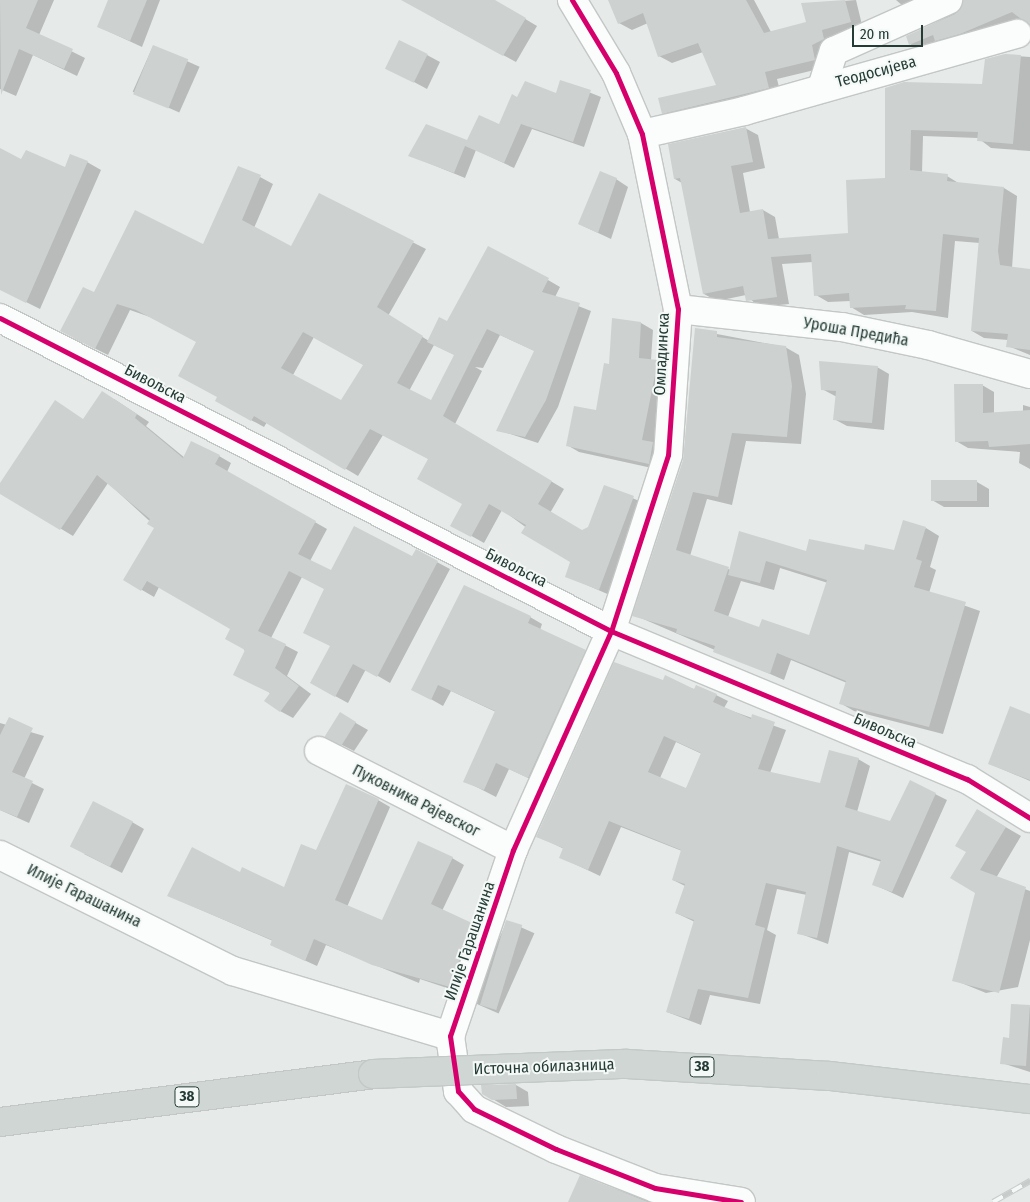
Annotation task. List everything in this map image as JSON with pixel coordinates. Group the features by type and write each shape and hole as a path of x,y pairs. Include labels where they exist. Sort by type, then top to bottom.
{"main road":[{"name":"Источна обилазница","path":"0,1122 373,1074 550,1065 666,1066 830,1076 1030,1099"}],"street":[{"name":"Омладинска","path":"572,0 616,73 642,134 678,309 668,455 611,631"},
{"name":"Теодосијева","path":"822,86 834,51 948,0"},
{"name":"Теодосијева","path":"642,134 1017,34"},
{"name":"Уроша Предића","path":"678,309 842,327 928,345 1030,374"},
{"name":"Бивољска","path":"0,318 611,631 967,779 1030,818"},
{"name":"Илије Гарашанина","path":"611,631 513,850 450,1036 458,1091 474,1109 556,1149 655,1188 741,1202"},
{"name":"Пуковника Рајевског","path":"319,751 513,850"},
{"name":"Илије Гарашанина","path":"0,855 233,970 450,1036"}],"building":[{"path":"0,0 38,0 26,28 73,49 64,69 19,49 1,95"},
{"path":"108,0 147,0 130,41 97,27"},
{"path":"401,0 495,0 526,18 503,56"},
{"path":"608,0 746,0 764,33 806,22 801,3 845,0 851,22 822,30 824,39 812,45 815,60 765,72 769,88 662,114 658,98 716,85 698,43 658,57 643,13 618,24"},
{"path":"963,0 1030,0 1030,26 1012,12 960,34 935,41 933,35 909,45 906,36 955,14"},
{"path":"399,40 428,54 414,83 385,69"},
{"path":"153,45 188,59 168,108 133,94"},
{"path":"1005,54 1021,55 1013,144 977,141 978,132 911,130 910,170 948,174 947,181 1004,187 998,251 1000,265 1030,269 1030,350 1006,347 1008,334 971,331 979,238 943,234 936,311 905,309 906,305 850,308 849,293 814,296 811,254 771,257 777,297 746,301 743,286 703,294 680,178 674,179 668,144 746,127 753,162 731,166 740,213 763,209 768,239 848,233 846,180 885,178 885,88 904,82 982,84 985,59"},
{"path":"560,80 591,90 573,142 521,124 504,163 465,146 454,173 408,156 426,124 467,140 479,115 499,124 512,94 517,97 525,81 556,93"},
{"path":"0,148 21,159 26,150 65,167 70,154 88,161 26,303 0,290"},
{"path":"238,166 261,175 242,220 291,246 319,193 414,241 377,307 423,336 397,383 431,400 454,355 427,342 439,317 447,321 488,246 549,278 542,292 580,303 546,400 525,437 496,431 534,351 487,329 443,416 552,481 538,504 582,530 588,527 604,485 634,496 599,590 565,577 570,562 521,533 526,525 489,504 471,537 450,526 462,504 417,479 428,459 370,429 345,470 254,416 251,421 215,401 217,397 178,376 196,342 136,310 117,304 95,349 60,331 83,287 94,292 135,210 203,244","holes":["303,332 363,365 341,400 281,368"]},
{"path":"600,171 617,178 598,233 578,224"},
{"path":"612,318 641,322 639,358 658,360 642,440 653,442 649,464 566,446 574,406 596,410 604,363 609,364"},
{"path":"695,328 717,331 717,337 786,346 792,386 787,437 732,433 718,497 693,492 676,550 729,567 714,611 759,627 762,619 809,635 827,580 766,561 760,583 728,575 739,531 806,551 809,539 864,550 865,544 894,550 903,520 926,527 916,559 922,561 914,587 966,602 929,727 839,704 846,681 777,653 770,674 713,652 715,646 676,633 677,629 632,616 683,460"},
{"path":"819,361 878,366 872,423 833,420 836,391 821,390"},
{"path":"954,384 983,384 983,413 1030,410 1030,444 989,447 988,441 955,442"},
{"path":"102,391 137,414 135,418 183,458 191,441 220,455 215,464 316,521 298,554 331,570 354,526 412,556 416,549 438,561 377,677 353,664 335,697 310,683 330,646 303,633 324,589 289,571 258,631 286,644 275,668 299,686 280,712 264,701 270,693 233,675 245,650 225,639 230,629 147,581 141,591 123,580 154,528 147,524 150,519 97,475 60,530 0,494 0,483 55,400 83,419"},
{"path":"931,480 977,480 977,501 931,501"},
{"path":"464,585 531,616 528,623 586,650 528,778 496,763 484,790 463,782 495,711 438,685 431,700 411,690"},
{"path":"614,662 663,680 665,675 694,689 696,685 717,694 713,702 751,719 752,714 775,722 758,769 820,783 829,750 859,758 845,807 890,821 910,780 936,793 892,892 872,885 881,860 837,846 817,938 797,934 806,892 766,883 755,925 765,928 748,998 698,989 689,1019 666,1012 694,920 675,913 685,884 672,880 681,850 609,821 588,870 559,858 563,848 536,837","holes":["664,736 701,753 686,788 648,772"]},
{"path":"1010,706 1030,714 1030,780 988,764"},
{"path":"340,712 356,722 340,748 324,737"},
{"path":"9,717 33,728 12,772 33,781 17,817 0,810 0,735"},
{"path":"346,784 379,799 335,900 382,920 418,841 453,857 431,904 472,923 450,987 372,965 314,939 305,961 270,945 272,940 167,896 192,847 240,872 242,867 284,887 301,844 316,850"},
{"path":"93,801 133,821 110,867 70,846"},
{"path":"977,809 1006,827 980,870 1026,887 999,993 952,981 975,893 950,878 966,852 955,846"},
{"path":"506,920 522,925 496,1010 480,1005"},
{"path":"1011,1004 1030,1005 1026,1066 1000,1064 1003,1037 1009,1038"},
{"path":"516,1084 517,1099 492,1100 482,1094 481,1085"},
{"path":"580,1175 648,1202 568,1202"}],"railway":[{"path":"993,1202 1030,1181"}],"cycle path":[{"path":"572,0 616,73 642,134 678,309 668,455 611,631 513,850 450,1036 458,1091 474,1109 556,1149 655,1188 741,1202"},
{"path":"0,318 611,631 967,779 1030,818"}]}
